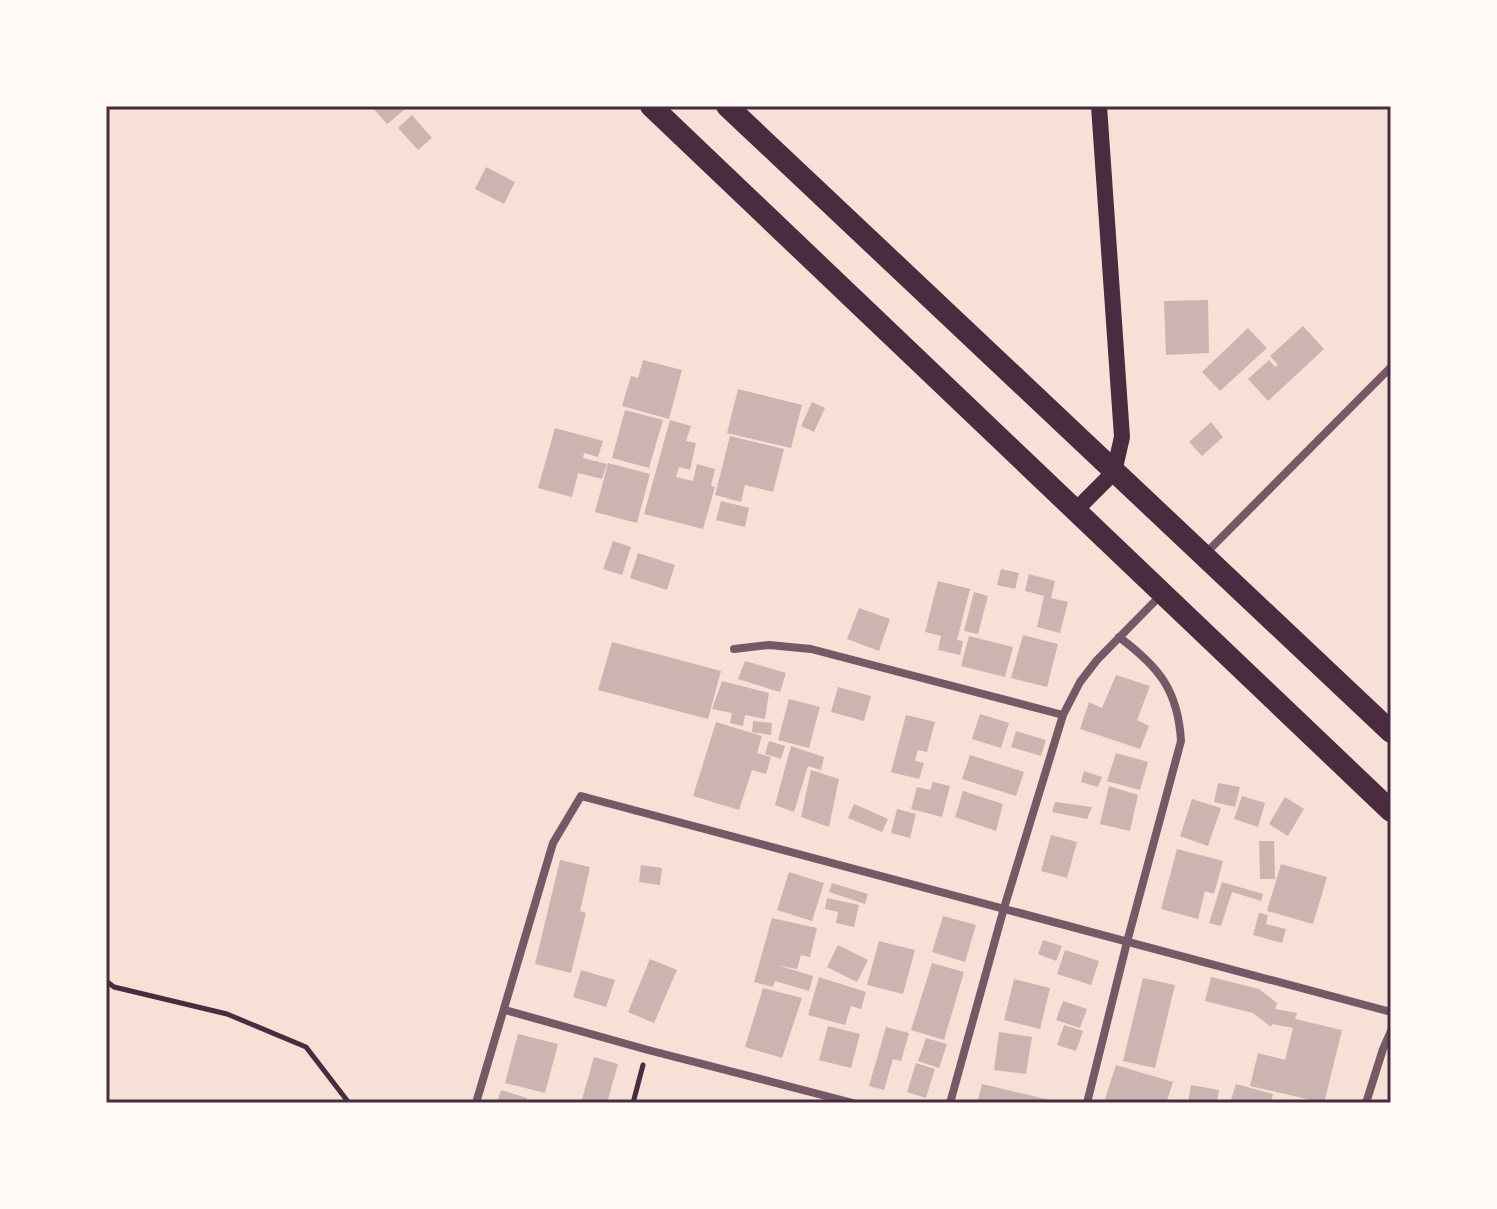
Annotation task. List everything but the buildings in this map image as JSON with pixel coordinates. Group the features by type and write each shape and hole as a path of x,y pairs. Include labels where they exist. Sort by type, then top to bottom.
{"highway":[{"path":"651,106 1391,811"},
{"path":"727,106 1391,732"}],"main road":[{"path":"1076,510 1114,472 1122,437 1099,106"}],"street":[{"path":"1204,556 1391,367"},
{"path":"950,1103 1004,908 1063,715 1080,682 1161,595"},
{"path":"1087,1103 1181,741 1180,713 1166,680 1143,655 1119,637"},
{"path":"734,649 769,645 811,649 1063,715"},
{"path":"476,1103 553,843 581,796 1391,1012"},
{"path":"505,1010 853,1103"},
{"path":"1366,1103 1391,1031"}],"path":[{"path":"106,981 114,987 227,1014 306,1047 349,1103"},
{"path":"633,1103 648,1050"}]}
